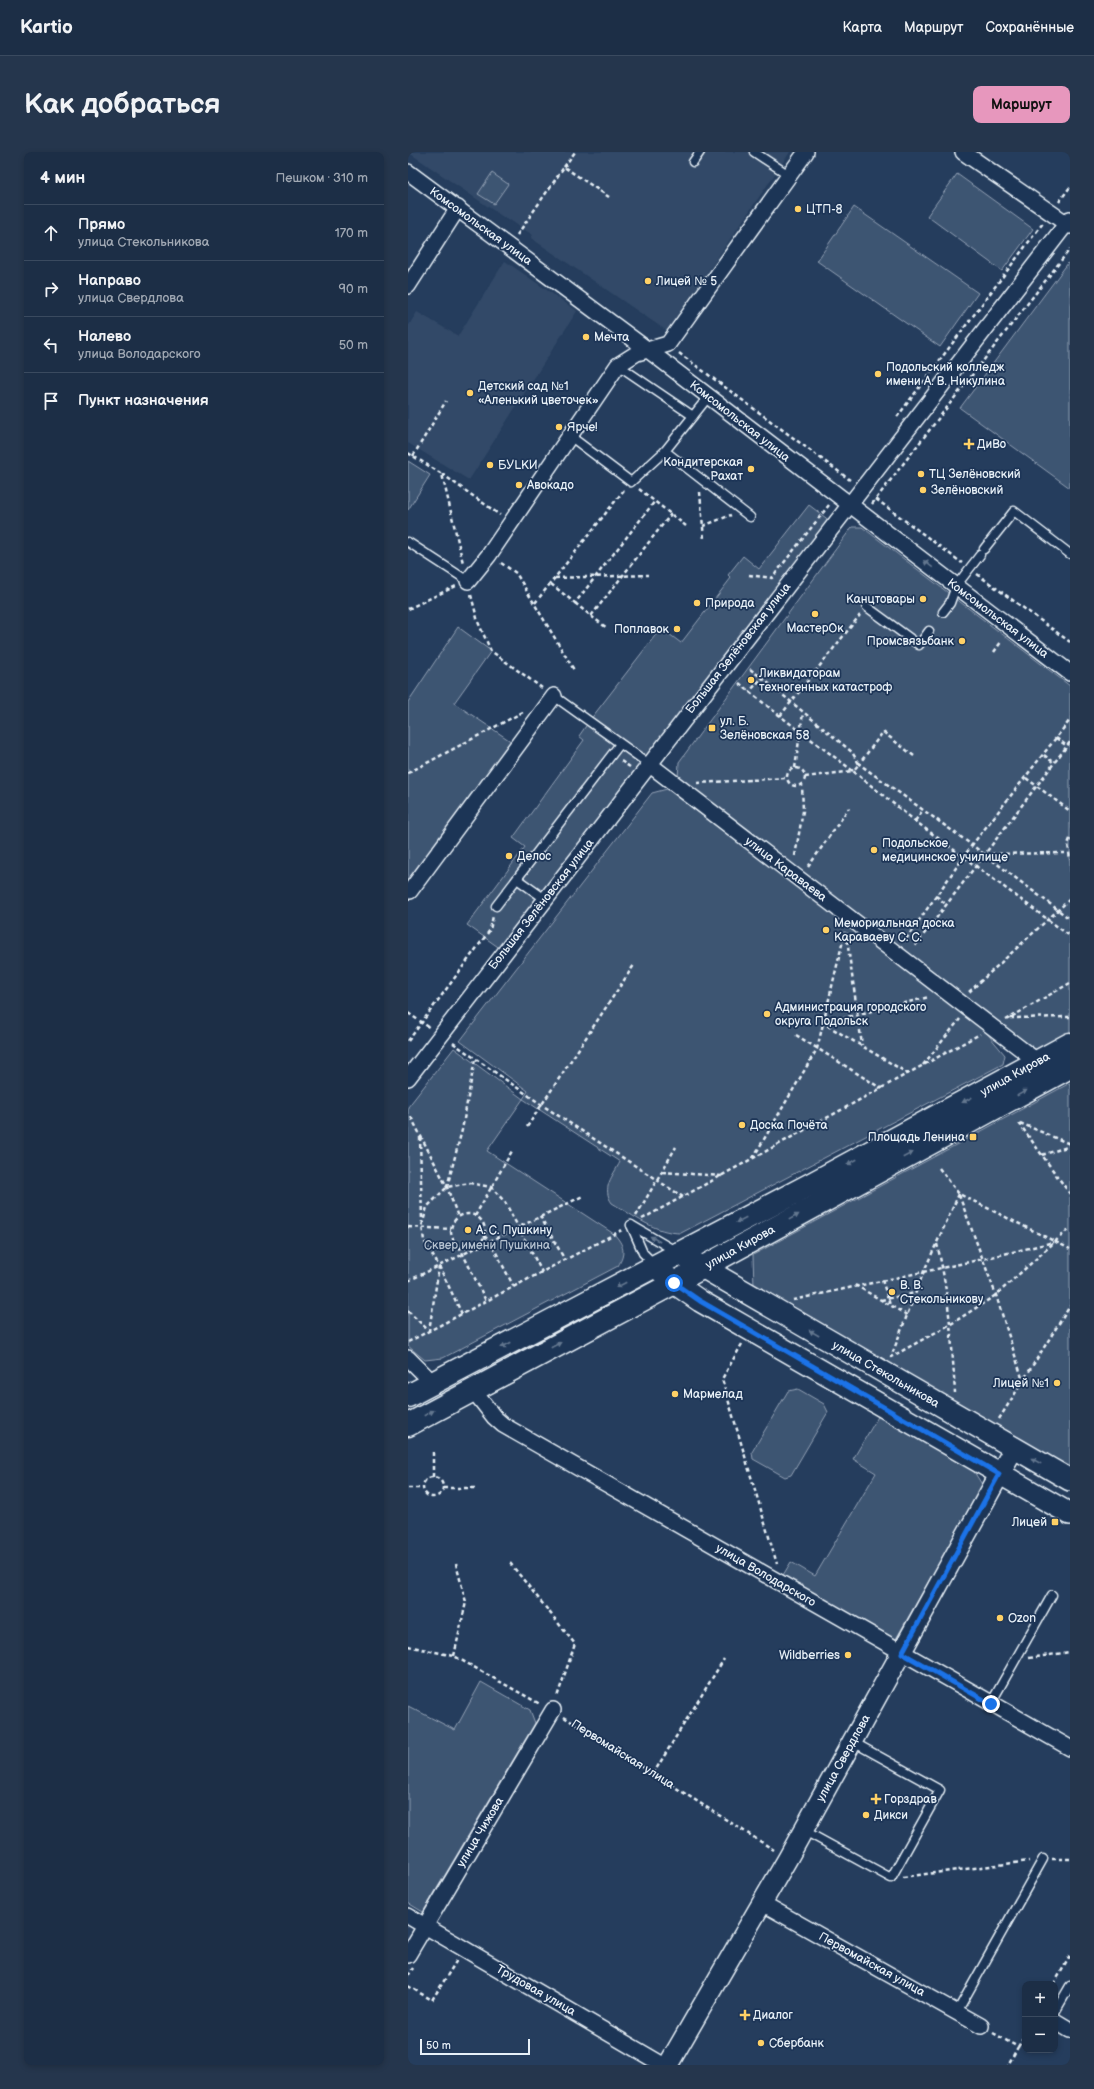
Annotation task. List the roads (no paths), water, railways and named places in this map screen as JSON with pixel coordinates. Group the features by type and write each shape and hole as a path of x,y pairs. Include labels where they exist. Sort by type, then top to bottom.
{"main road":[{"name":"улица Кирова","path":"408,1396 1070,1044"},
{"name":"улица Кирова","path":"408,1425 674,1283 1070,1067"},
{"name":"улица Стекольникова","path":"678,1253 704,1266 738,1288 1070,1480"},
{"path":"655,1266 674,1264 704,1266"},
{"path":"655,1266 674,1283 700,1301 1070,1514"},
{"path":"434,1382 450,1402"}],"street":[{"path":"468,581 489,555 618,365 637,353 668,344 806,152"},
{"path":"963,152 1069,223"},
{"name":"Комсомольская улица","path":"408,172 458,208 513,241 648,350 709,396 842,505 864,516 1070,673"},
{"path":"408,286 458,208"},
{"name":"Большая Зелёновская улица","path":"408,1078 440,1034 649,764 842,505 856,480 1069,223"},
{"path":"408,891 554,696"},
{"name":"улица Караваева","path":"649,764 1038,1062"},
{"path":"408,1358 434,1382"},
{"name":"улица Володарского","path":"472,1390 494,1417 503,1425 1070,1748"},
{"name":"улица Свердлова","path":"668,2065 804,1830 1014,1448"},
{"name":"улица Чижова","path":"408,1955 553,1710"},
{"name":"Первомайская улица","path":"762,1903 981,2026"},
{"name":"Трудовая улица","path":"408,1916 663,2065"},
{"path":"1058,2023 1070,2030"}],"lane":[{"path":"693,162 700,152"},
{"path":"754,152 789,176"},
{"path":"618,365 693,416"},
{"path":"570,436 631,482 665,451 709,396"},
{"path":"665,451 750,517"},
{"path":"943,612 950,603 956,586 1014,511 1070,554"},
{"path":"408,542 468,581"},
{"path":"867,607 919,645 929,631"},
{"path":"554,696 649,764"},
{"path":"496,906 620,744"},
{"path":"517,879 545,900"},
{"path":"655,1266 643,1253 631,1225 678,1253"},
{"path":"991,1704 1052,1595"},
{"path":"804,1830 891,1878 940,1790 853,1742"},
{"path":"957,2012 1043,1859"},
{"path":"1058,2007 1070,1986"}],"place":[{"name":"ЦТП-8","path":"798,209"},
{"name":"Лицей № 5","path":"648,281"},
{"name":"Мечта","path":"586,337"},
{"name":"Подольский колледж имени А. В. Никулина","path":"878,374"},
{"name":"Детский сад №1 «Аленький цветочек»","path":"470,393"},
{"name":"Ярче!","path":"559,427"},
{"name":"ДиВо","path":"969,444"},
{"name":"БУLКИ","path":"490,465"},
{"name":"Кондитерская Рахат","path":"751,469"},
{"name":"ТЦ Зелёновский","path":"921,474"},
{"name":"Авокадо","path":"519,485"},
{"name":"Зелёновский","path":"923,490"},
{"name":"Канцтовары","path":"923,599"},
{"name":"Природа","path":"697,603"},
{"name":"МастерОк","path":"815,614"},
{"name":"Поплавок","path":"677,629"},
{"name":"Промсвязьбанк","path":"962,641"},
{"name":"Ликвидаторам техногенных катастроф","path":"751,680"},
{"name":"ул. Б. Зелёновская 58","path":"712,728"},
{"name":"Подольское медицинское училище","path":"874,850"},
{"name":"Делос","path":"509,856"},
{"name":"Мемориальная доска Караваеву С. С.","path":"826,930"},
{"name":"Администрация городского округа Подольск","path":"767,1014"},
{"name":"Доска Почёта","path":"742,1125"},
{"name":"Площадь Ленина","path":"973,1137"},
{"name":"А. С. Пушкину","path":"468,1230"},
{"name":"В. В. Стекольникову","path":"892,1292"},
{"name":"Лицeй №1","path":"1057,1383"},
{"name":"Мармелад","path":"675,1394"},
{"name":"Лицeй","path":"1055,1522"},
{"name":"Ozon","path":"1000,1618"},
{"name":"Wildberries","path":"848,1655"},
{"name":"Горздрав","path":"876,1799"},
{"name":"Дикси","path":"866,1815"},
{"name":"Диалог","path":"745,2015"},
{"name":"Сбербанк","path":"761,2043"}],"park label":[{"name":"Сквер имени Пушкина","path":"487,1245"}]}
